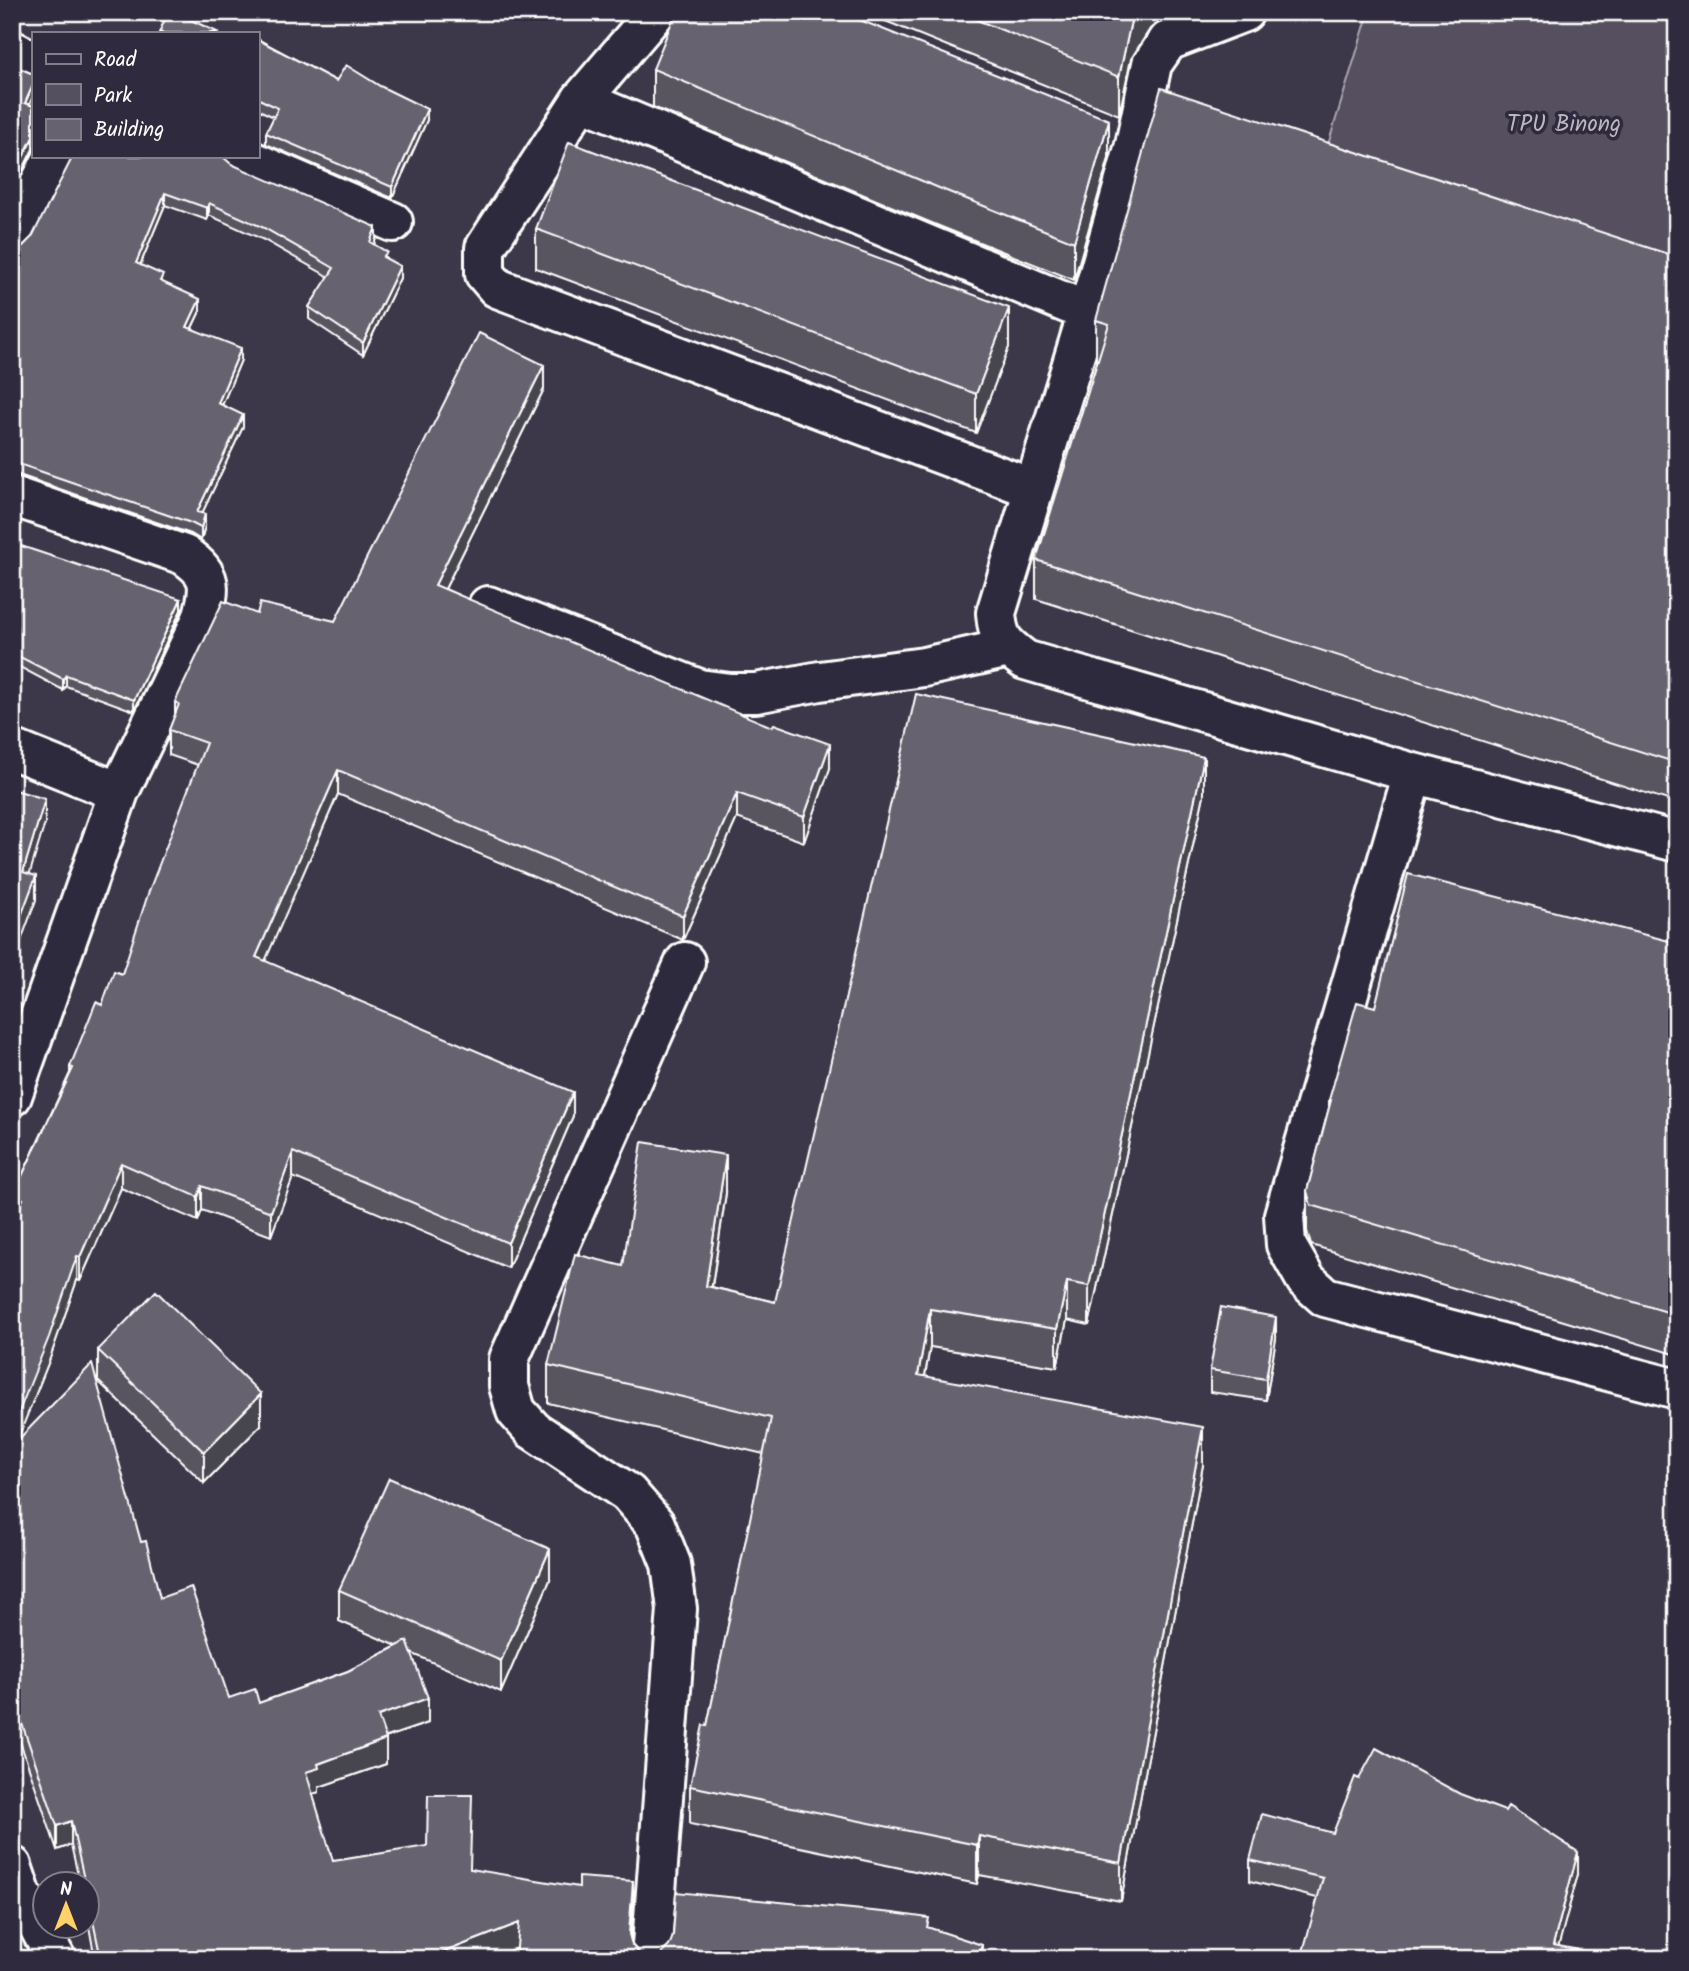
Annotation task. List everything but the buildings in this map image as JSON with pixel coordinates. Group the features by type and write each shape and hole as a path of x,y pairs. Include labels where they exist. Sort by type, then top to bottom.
{"street":[{"path":"656,12 581,100 485,248 485,274 496,288 1034,489"},
{"path":"1244,12 1168,41 1152,64 1135,145 1088,312 996,613 998,635 1025,660 1413,773 1677,842"},
{"path":"12,50 32,60"},
{"path":"581,100 1088,312"},
{"path":"1097,130 1135,145"},
{"path":"12,239 53,158"},
{"path":"245,158 393,222"},
{"path":"12,496 184,555 198,565 207,578 209,594 202,618 120,792 12,1096"},
{"path":"488,606 699,689 730,693 756,693 923,667 1009,648"},
{"path":"12,749 120,792"},
{"path":"1413,773 1284,1215 1286,1245 1306,1280 1325,1297 1677,1389"},
{"path":"650,1959 677,1609 671,1564 655,1524 628,1493 533,1430 516,1411 509,1386 509,1359 685,962"},
{"path":"12,1866 21,1893 56,1959"},
{"path":"654,1892 696,1896"}],"green space":[{"name":"TPU Binong","path":"1369,12 1677,12 1677,281 1322,164"}]}
